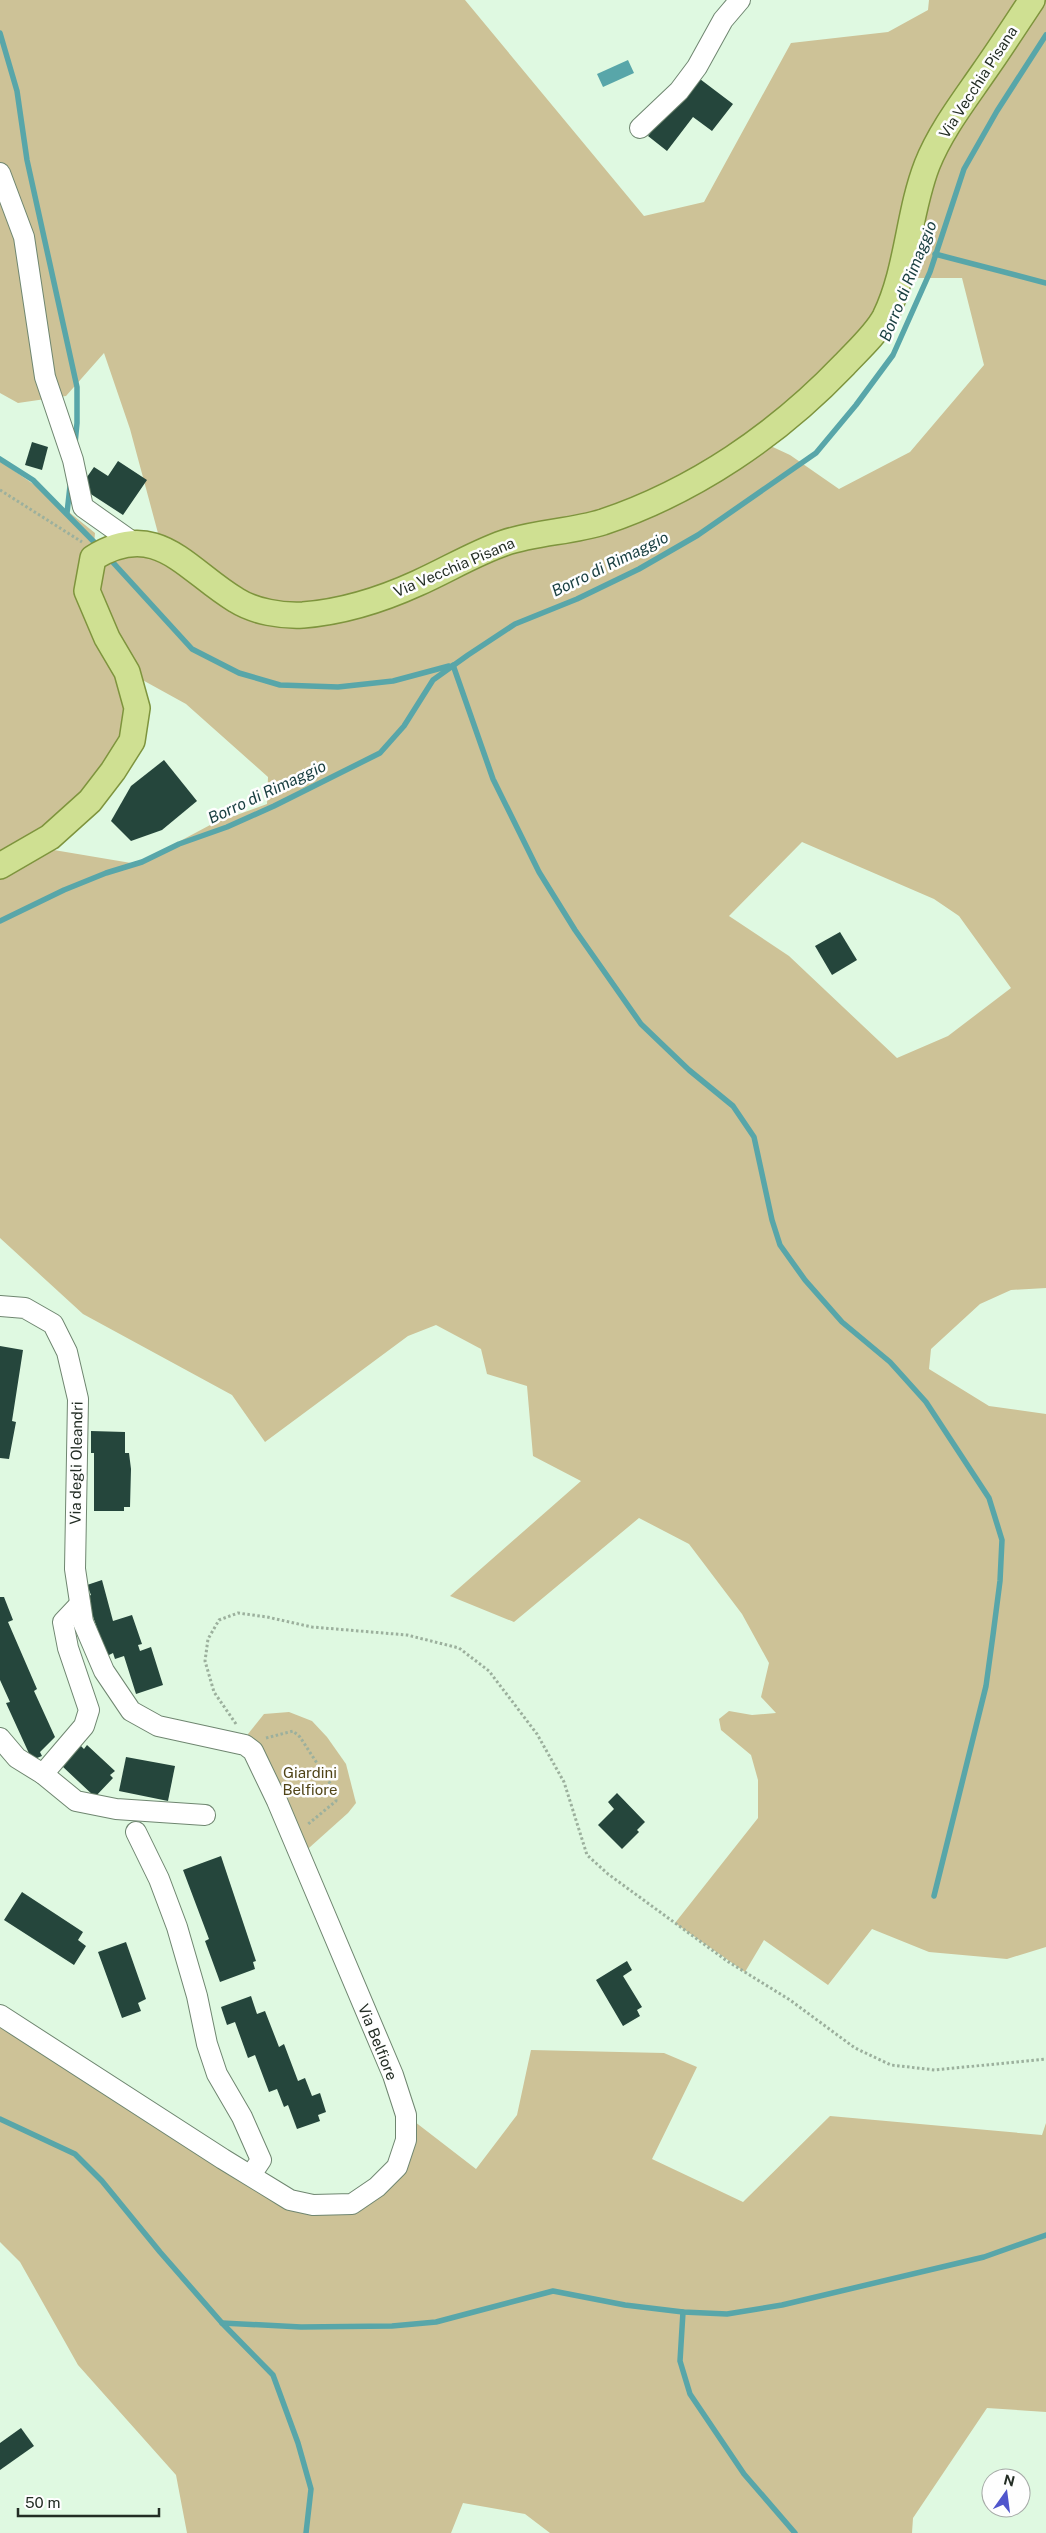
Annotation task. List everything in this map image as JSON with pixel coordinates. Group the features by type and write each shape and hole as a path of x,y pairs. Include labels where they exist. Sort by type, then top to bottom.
{"main road":[{"name":"Via Vecchia Pisana","path":"101,553 108,548 131,542 162,549 185,561 237,601 267,612 301,615 342,610 382,597 415,585 504,543 598,523 649,506 688,486 759,441 828,381 884,318 898,278 915,198 928,161 953,116 1032,0"},
{"path":"0,866 50,837 90,801 113,771 132,741 137,708 128,672 107,638 87,591 93,558 101,553"}],"street":[{"path":"640,128 679,91 697,67 723,20 740,0"},
{"path":"0,173 24,237 45,377 73,460 83,507 131,542"},
{"name":"Via degli Oleandri","path":"0,1306 25,1308 53,1324 67,1352 78,1399 74,1569 83,1622 104,1671 131,1711 158,1726 246,1746"},
{"path":"43,1774 84,1726 89,1710 68,1648 63,1622 80,1604"},
{"path":"0,1738 17,1758 43,1774 76,1801 116,1809 204,1815"},
{"name":"Via Belfiore","path":"0,2015 290,2200 313,2205 352,2204 377,2187 396,2167 406,2140 406,2115 393,2075 262,1767 253,1751 246,1746"},
{"path":"136,1832 159,1879 177,1927 207,2044 217,2074 242,2117 260,2160 251,2176"}],"path":[{"path":"0,490 101,553"},
{"path":"292,1838 336,1801 335,1790 300,1737 293,1731 260,1739 246,1746 234,1720 214,1692 205,1661 208,1639 219,1620 238,1613 312,1626 406,1635 460,1648 489,1671 538,1734 564,1782 587,1855 608,1874 727,1961 790,2000 855,2048 891,2065 934,2070 1046,2059"}],"green space":[{"path":"0,0 465,0 644,216 704,202 791,43 888,32 928,10 929,0 1046,0 1046,1288 1011,1290 980,1304 931,1349 929,1369 989,1406 1046,1414 1046,1947 1007,1959 929,1952 872,1929 828,1985 764,1940 745,1972 675,1923 758,1818 758,1780 751,1755 721,1730 719,1719 729,1711 752,1715 776,1713 761,1697 769,1663 742,1614 689,1544 639,1518 514,1622 450,1596 581,1481 533,1456 527,1386 487,1374 481,1349 436,1325 408,1336 265,1442 232,1395 83,1314 0,1238 0,461 39,488 95,533 93,557 162,548 130,429 104,353 66,396 18,403 0,393","holes":["898,278 962,278 984,365 910,452 839,489 790,455 760,441 858,350","128,672 186,704 268,777 267,804 212,824 137,864 36,847 132,741","802,842 934,899 959,916 1011,988 948,1036 897,1058 789,956 729,916"]},
{"name":"Giardini Belfiore","path":"289,1712 312,1721 327,1737 346,1764 356,1803 348,1813 300,1856 253,1751 248,1734 264,1714"},
{"path":"0,2015 290,2200 352,2204 397,2167 406,2115 476,2169 517,2115 531,2050 664,2053 697,2067 652,2159 743,2202 830,2116 1042,2135 1046,2123 1046,2412 987,2408 913,2518 912,2533 550,2533 525,2514 463,2503 451,2533 187,2533 176,2475 78,2365 20,2262 0,2242"}],"water":[{"path":"628,60 634,73 603,87 597,74"}],"building":[{"path":"696,76 733,104 712,131 693,117 667,151 648,136"},
{"path":"32,442 48,447 42,470 25,465"},
{"path":"118,461 147,480 123,515 80,487 94,467 108,476"},
{"path":"164,760 197,801 162,830 131,841 111,821 131,786"},
{"path":"840,932 857,960 832,975 815,946"},
{"path":"0,1346 23,1350 12,1421 16,1422 9,1459 0,1458"},
{"path":"91,1431 125,1432 125,1453 129,1453 131,1469 130,1507 124,1507 124,1511 94,1511 94,1453 91,1453"},
{"path":"102,1580 113,1621 132,1615 142,1644 138,1645 140,1651 151,1647 163,1685 136,1694 124,1656 115,1659 113,1653 107,1656 86,1597 91,1595 87,1585"},
{"path":"0,1597 4,1597 13,1620 8,1622 37,1689 34,1691 55,1737 40,1752 42,1756 32,1760 6,1703 10,1702 0,1680"},
{"path":"87,1745 115,1771 110,1775 113,1778 95,1797 62,1766 81,1746 84,1749"},
{"path":"126,1757 175,1766 168,1801 119,1791"},
{"path":"617,1793 645,1822 637,1830 639,1832 622,1849 598,1825 614,1809 608,1802"},
{"path":"221,1856 256,1961 253,1962 255,1969 220,1982 205,1941 209,1939 183,1870"},
{"path":"22,1892 83,1932 78,1940 86,1946 74,1965 4,1920"},
{"path":"126,1942 146,1999 138,2003 141,2011 122,2018 98,1952"},
{"path":"627,1961 632,1970 623,1976 642,2007 637,2010 640,2016 623,2026 596,1980"},
{"path":"251,1996 257,2014 265,2011 279,2047 284,2044 298,2081 305,2078 312,2096 320,2093 326,2112 318,2115 320,2121 297,2129 288,2105 284,2107 277,2089 269,2092 255,2055 248,2058 235,2022 227,2025 221,2007"},
{"path":"21,2428 34,2446 0,2470 0,2443"}],"waterway":[{"path":"0,33 17,91 27,160 77,387 75,444"},
{"name":"Borro di Rimaggio","path":"0,921 64,890 106,873 142,862 179,844 227,827 274,806 380,753 404,726 433,680 468,655 515,624 577,599 639,569 698,535 816,453 856,405 893,355 930,272 964,169 997,111 1046,35"},
{"path":"935,254 1046,283"},
{"path":"0,459 33,480 100,548"},
{"path":"67,513 70,486"},
{"path":"108,557 192,649 239,673 280,685 338,687 393,681 449,666"},
{"path":"453,665 493,779 539,872 575,930 641,1024 689,1070 733,1106 754,1137 772,1220 780,1245 805,1280 842,1322 890,1362 926,1402 989,1498 1002,1540 1000,1581 986,1686 934,1896"},
{"path":"0,2119 75,2154 102,2181 160,2252 222,2323 273,2375 298,2443 311,2489 306,2533"},
{"path":"222,2323 301,2327 392,2326 436,2322 553,2291 625,2305 683,2312 727,2314 782,2305 984,2257 1046,2235"},
{"path":"683,2312 680,2361 690,2394 744,2474 795,2533"}]}
